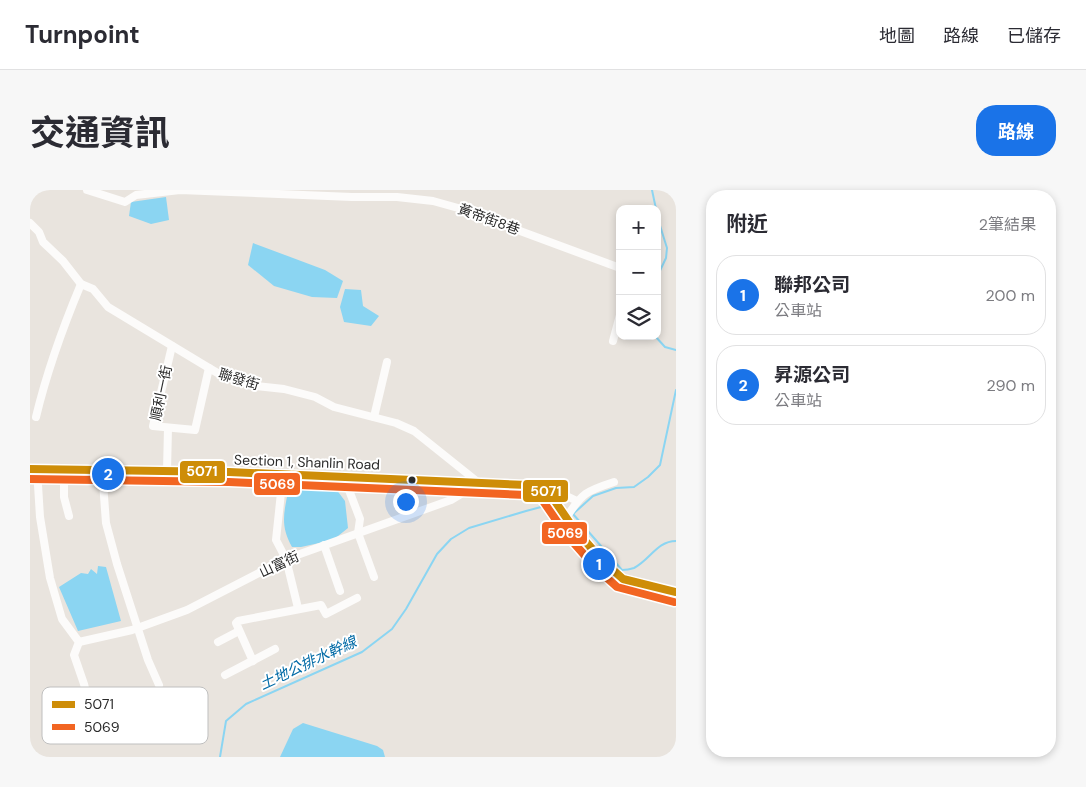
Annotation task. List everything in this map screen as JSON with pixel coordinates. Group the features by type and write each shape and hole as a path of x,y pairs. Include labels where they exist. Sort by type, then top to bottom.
{"main road":[{"name":"Section 1, Shanlin Road","path":"33,469 283,474 527,485 546,492"},
{"path":"546,492 567,513 602,560 623,578 631,582 676,592"}],"street":[{"name":"黃帝街8巷","path":"86,190 125,202 136,195 180,190 397,197 434,201 458,208 616,267"},
{"name":"聯發街","path":"30,223 81,284 93,288 108,307 208,368 221,375 256,386 284,389 315,397 334,407 396,423 414,431 479,483"},
{"path":"36,417 56,348 81,284"},
{"path":"613,341 616,330"},
{"name":"順利一街","path":"168,428 153,426 172,346"},
{"path":"374,417 387,362"},
{"path":"167,471 168,428 195,430 208,368"},
{"path":"33,469 50,578 62,619 79,642 74,655 85,687"},
{"path":"64,469 64,497 69,516"},
{"path":"102,469 106,523 117,564 148,660 159,685"},
{"path":"283,474 276,540 286,559 298,608"},
{"path":"344,477 360,519 358,533 374,577"},
{"path":"567,513 590,490 614,482"},
{"name":"山富街","path":"79,642 138,628 187,610 286,559 451,500 479,483"},
{"path":"546,492 554,490 578,501"},
{"path":"324,545 340,591"},
{"path":"253,661 236,623 238,621 321,605 326,614 357,598"},
{"path":"218,642 239,631"},
{"path":"225,676 275,649"}],"water":[{"path":"166,197 169,220 151,224 129,216 131,202"},
{"path":"253,243 325,270 343,281 337,298 312,297 274,286 248,265"},
{"path":"345,289 361,290 363,306 379,316 371,326 344,322 340,307"},
{"path":"295,487 336,489 345,501 348,528 333,540 301,547 292,547 284,526 284,519 288,491"},
{"path":"98,566 106,567 121,621 78,631 59,587 81,573 88,574 91,569 97,574"},
{"path":"303,723 377,746 383,750 385,757 280,757 293,729"}],"waterway":[{"path":"652,190 655,205"},
{"path":"661,229 667,248 666,258 661,269"},
{"path":"659,340 665,347 676,350"},
{"path":"573,514 593,496 616,488 634,487 660,465 676,390"},
{"name":"土地公排水幹線","path":"220,757 226,721 246,704 362,652 392,629 406,609 437,554 451,539 469,528 526,511 541,507 557,510"},
{"name":"土地公排水幹線","path":"571,514 622,570 640,565 659,547 676,541"}],"transit line":[{"name":"5071","path":"30,469 229,472 527,485 543,489 550,494 572,526 602,560 623,579 676,592"},
{"name":"5069","path":"30,479 229,482 526,495 543,501 565,533 595,567 617,587 674,602"}],"place":[{"name":"昇源公司","path":"108,474"},
{"name":"聯邦公司","path":"599,564"}]}
